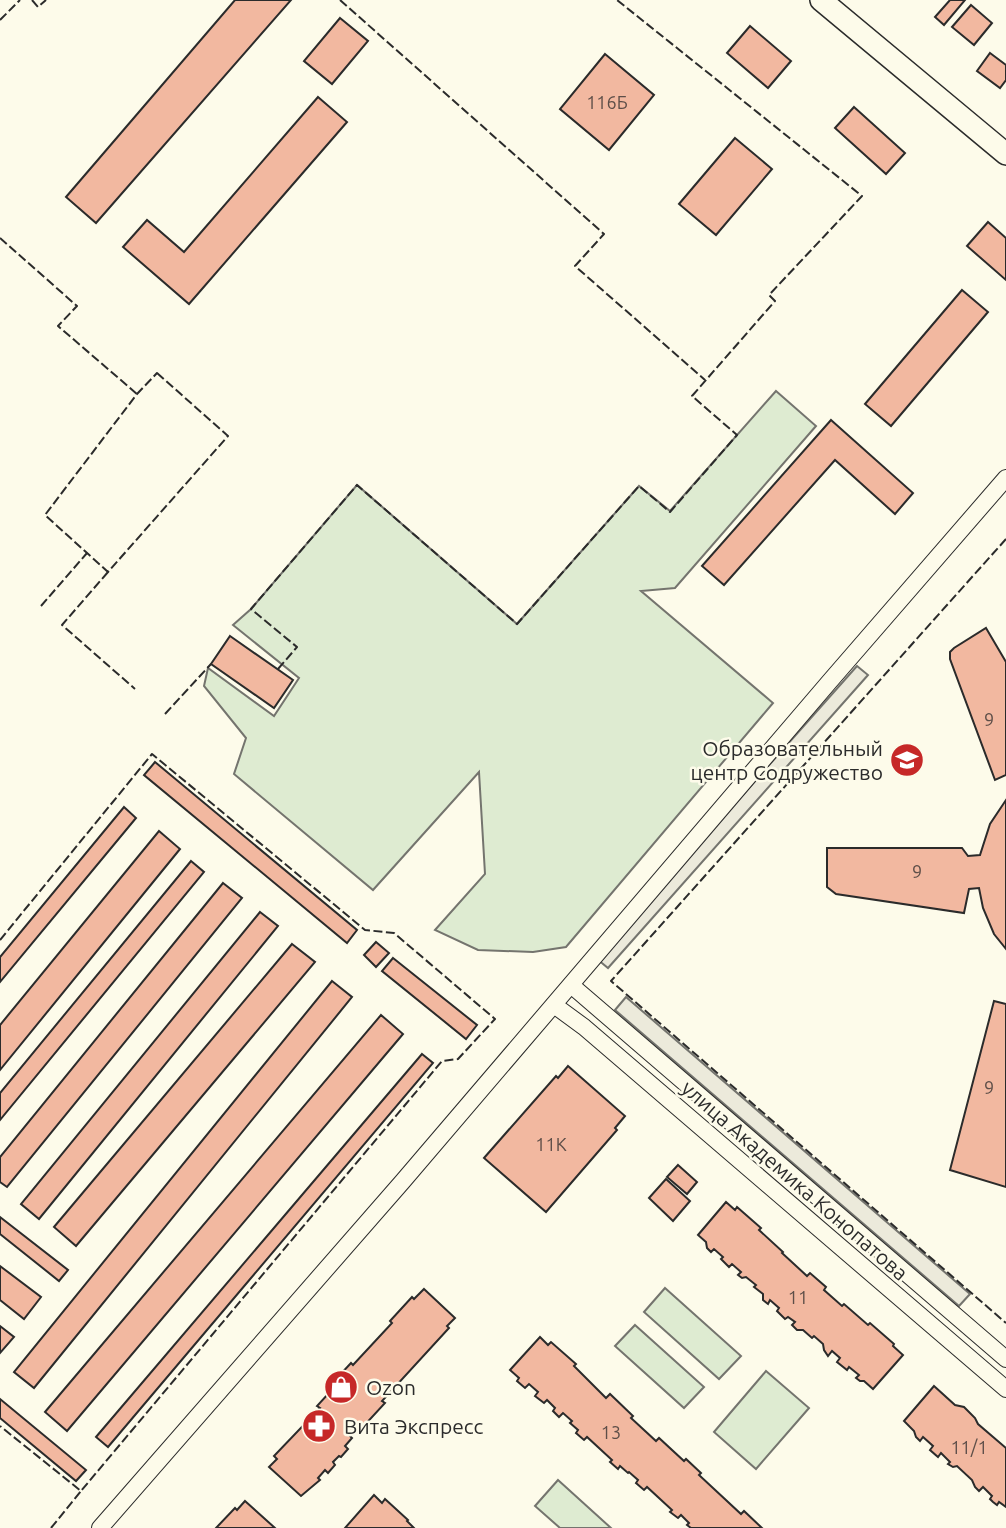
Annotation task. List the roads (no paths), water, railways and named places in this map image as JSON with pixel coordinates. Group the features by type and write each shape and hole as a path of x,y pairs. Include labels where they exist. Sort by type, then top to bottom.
{"main road":[{"path":"821,0 1006,154"}],"street":[{"path":"100,1528 1006,478"},
{"name":"улица Академика Конопатова","path":"571,985 1006,1359"},
{"name":"улица Академика Конопатова","path":"554,1005 584,1027 1006,1389"}],"place":[{"name":"Образовательный центр Содружество","path":"907,760"},
{"name":"Ozon","path":"341,1387"},
{"name":"Вита Экспресс","path":"319,1426"}]}
